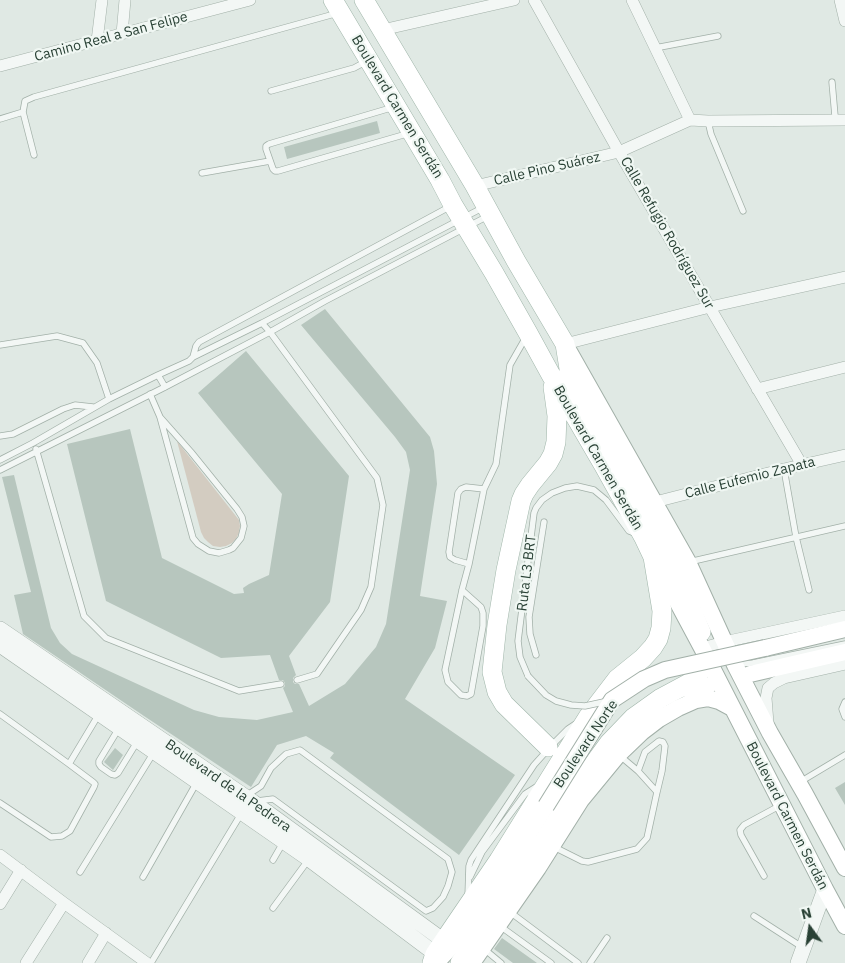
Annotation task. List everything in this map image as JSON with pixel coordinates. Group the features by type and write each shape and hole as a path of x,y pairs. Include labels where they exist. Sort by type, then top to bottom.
{"main road":[{"name":"Boulevard Carmen Serdán","path":"364,0 475,186 655,502 688,562 735,665 770,732 841,856 845,868"},
{"name":"Boulevard Carmen Serdán","path":"337,6 494,273 644,538 704,658 845,926"},
{"path":"494,273 516,261"},
{"path":"565,344 570,375 580,398 673,564 704,658"},
{"path":"548,747 504,704 497,692 492,672 506,570 521,501 530,485 551,458 556,442 558,425 551,376"},
{"path":"456,956 467,906 499,860 588,717 617,679 643,658 658,639 662,611 652,557"},
{"name":"Boulevard Norte","path":"456,956 507,869 612,700 644,679 665,670 845,629"},
{"path":"750,674 845,652"},
{"name":"Boulevard Norte","path":"456,956 534,856 587,773 633,718 650,705 694,679 704,658"},
{"path":"456,956 499,925 581,800 608,749 642,732 678,708 696,700 708,698 732,708"}],"street":[{"path":"97,41 102,0"},
{"path":"122,34 125,0"},
{"name":"Camino Real a San Felipe","path":"0,66 250,0"},
{"path":"382,30 514,0"},
{"name":"Calle Refugio Rodríguez Sur","path":"534,0 619,152 802,465"},
{"path":"632,0 690,120 840,120"},
{"path":"840,0 845,21"},
{"name":"Calle Pino Suárez","path":"475,186 619,152 690,120"},
{"path":"565,344 710,307 845,277"},
{"path":"757,389 845,367"},
{"name":"Calle Eufemio Zapata","path":"655,502 845,455"},
{"path":"704,658 724,642 845,616"},
{"name":"Boulevard de la Pedrera","path":"0,629 123,722 243,804 456,956"},
{"name":"Boulevard de la Pedrera","path":"0,644 104,708"},
{"path":"770,732 766,712 768,688 784,678 845,664"},
{"name":"Boulevard de la Pedrera","path":"123,722 138,740 158,746 198,782 243,804 284,842 456,956"},
{"path":"0,855 149,963"},
{"path":"0,904 21,870"},
{"path":"798,963 824,889"},
{"path":"26,963 64,903"},
{"path":"88,963 106,933"}],"lane":[{"path":"34,155 23,112 25,101 337,6"},
{"path":"655,48 718,36"},
{"path":"271,91 354,68 369,60"},
{"path":"832,82 835,116 840,120"},
{"path":"396,106 269,144 266,146 266,149 273,169 278,172 412,132"},
{"path":"0,119 23,112"},
{"path":"708,121 711,134 743,211"},
{"path":"202,173 270,161"},
{"path":"193,357 199,342 460,217 488,210"},
{"path":"0,460 109,399 158,374 189,361 193,357 262,323 460,217 488,210"},
{"path":"0,470 270,332 325,301 460,217"},
{"path":"262,323 377,478 383,504 372,587 361,610 317,674 298,680"},
{"path":"462,590 481,607 483,613 483,626 471,694 467,696 462,695 448,682 445,670 462,590 469,564 484,489 496,464 510,365 528,333"},
{"path":"0,345 57,336 83,343 97,363 109,399"},
{"path":"158,374 165,387"},
{"path":"123,392 128,404"},
{"path":"150,394 160,417 193,538 203,549 209,551 219,553 233,548 242,538 244,526 238,509 160,417"},
{"path":"0,436 13,434 75,404 94,407"},
{"path":"33,443 37,450 84,616 106,638 239,691 281,684"},
{"path":"784,469 796,537 809,590"},
{"name":"Ruta L3 BRT","path":"612,700 585,706 556,701 546,695 528,676 520,657 518,641 534,513 542,500 552,493 577,486 594,490 606,500 629,531 644,538"},
{"path":"469,564 454,560 450,557 449,552 458,493 466,487 484,489"},
{"path":"536,654 530,634 529,617 544,522"},
{"path":"688,562 845,526"},
{"path":"704,658 735,665 845,644"},
{"path":"845,702 842,709 845,717"},
{"path":"69,764 104,708"},
{"path":"0,714 95,784 70,831 62,836 51,838 0,803"},
{"path":"467,906 471,860 534,765 568,728 588,717"},
{"path":"123,722 99,761 101,767 112,774 118,773 138,740"},
{"path":"552,846 582,861 588,862 637,849 647,838 662,771 665,746 663,742 659,741 645,752 638,771"},
{"path":"80,872 158,746"},
{"path":"608,749 638,771 657,792"},
{"path":"149,963 243,804 261,786 271,768 286,754 300,750 448,859 452,872 448,886 443,897 433,908 426,911 273,798 243,804"},
{"path":"799,783 845,755"},
{"path":"143,877 198,782"},
{"path":"468,881 482,852 525,794 539,785 548,782"},
{"path":"764,876 740,830 744,825 781,804"},
{"path":"273,860 284,842"},
{"path":"273,908 309,859"},
{"path":"509,911 578,963"},
{"path":"754,916 803,948"},
{"path":"499,925 551,963"},
{"path":"590,963 607,938"},
{"path":"456,956 502,963"}],"shaded area":[{"path":"177,441 239,520 239,533 232,543 220,547 213,546 204,538"}],"building":[{"path":"377,121 380,133 287,159 284,147"},
{"path":"325,309 430,437 434,451 437,484 420,596 447,601 435,648 405,699 515,775 459,855 330,758 334,753 306,736 277,745 251,787 23,634 14,595 31,592 2,477 14,475 51,628 60,643 72,654 194,710 219,717 257,720 293,712 283,688 285,683 283,680 279,680 270,655 221,658 106,601 67,444 130,429 162,558 234,594 244,593 243,588 269,575 282,494 198,393 246,351 349,476 330,602 289,656 296,675 293,678 293,682 299,684 309,706 345,684 376,647 386,624 410,470 406,452 395,437 301,325"},
{"path":"115,748 123,755 113,770 104,762"},
{"path":"845,782 845,805 835,788"},
{"path":"502,938 537,963 513,963 494,949"}]}
